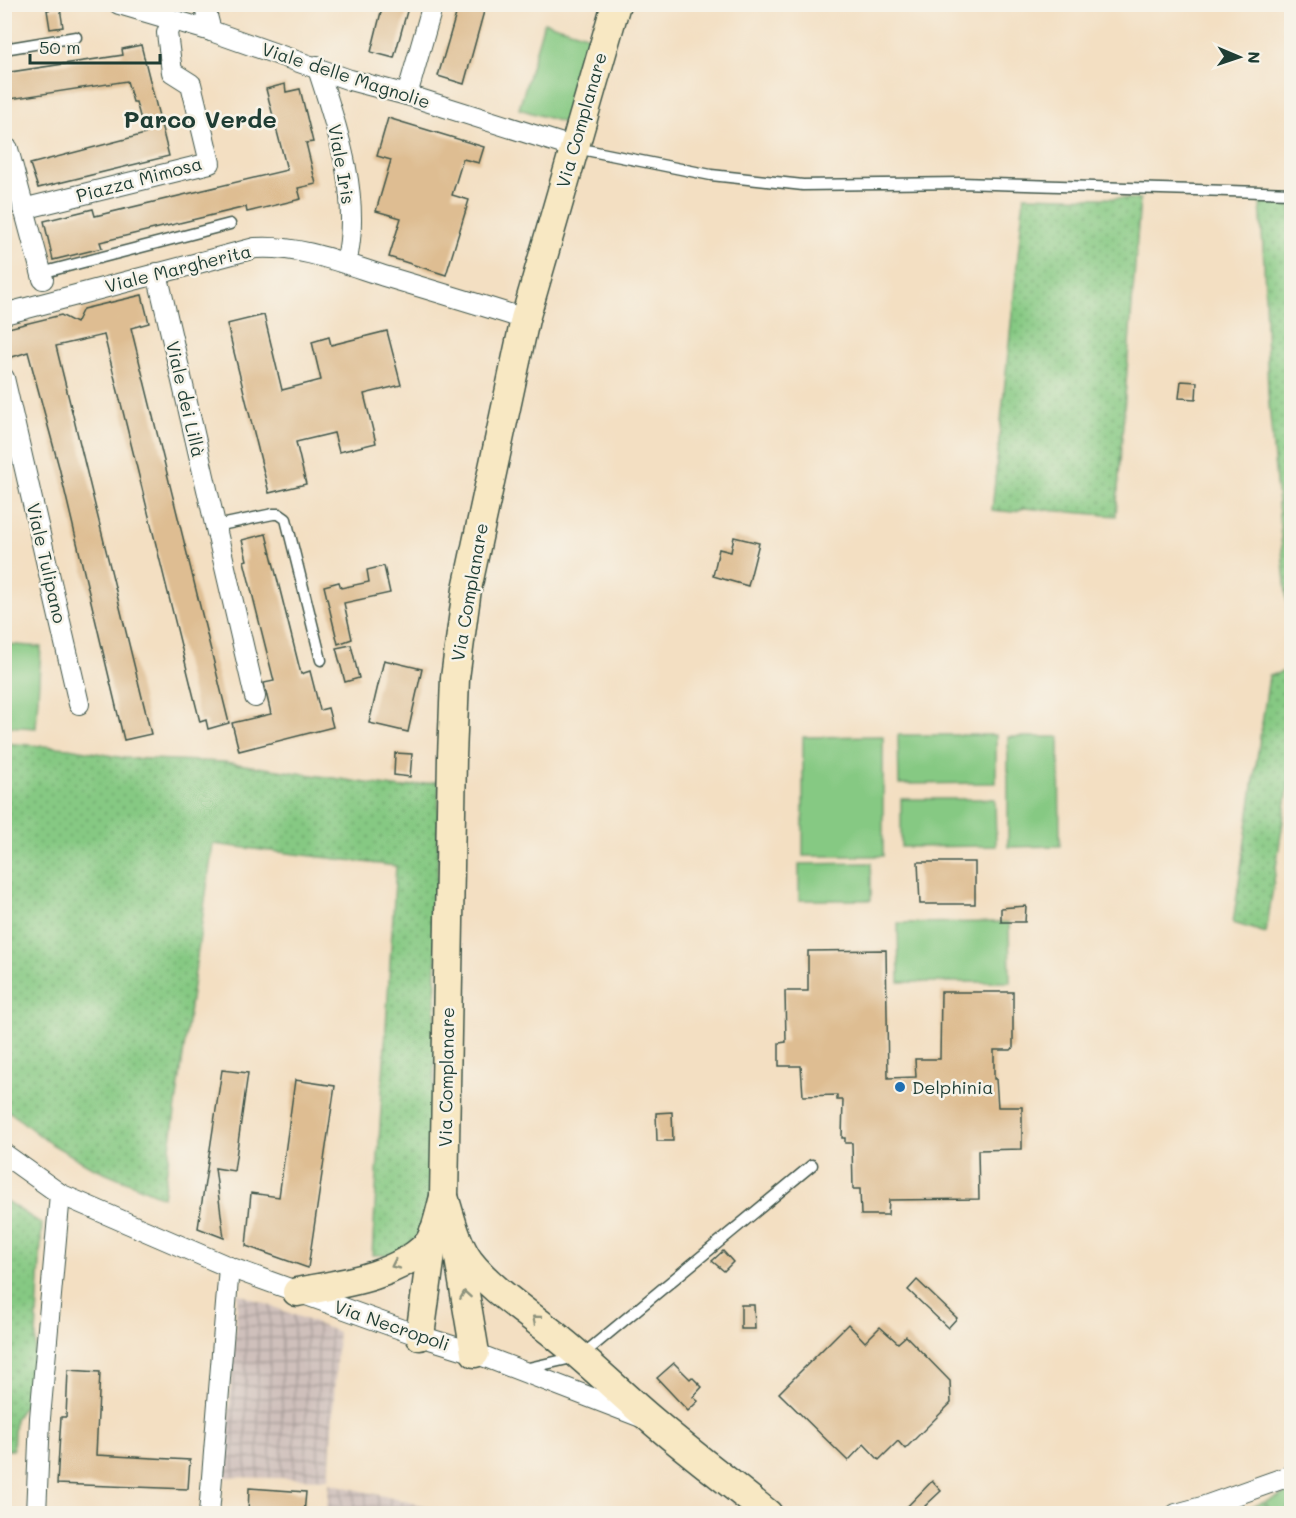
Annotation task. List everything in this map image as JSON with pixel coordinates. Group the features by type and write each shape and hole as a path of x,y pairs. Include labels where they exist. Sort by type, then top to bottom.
{"main road":[{"name":"Via Complanare","path":"445,1229 455,678 466,589 525,319 572,147 616,4"},
{"path":"445,1229 468,1259 510,1300 529,1312 581,1356 655,1423"},
{"path":"297,1292 357,1280 398,1265 445,1229"},
{"path":"420,1336 445,1229"},
{"path":"445,1229 475,1353"},
{"name":"Via Necropoli","path":"655,1423 768,1514"}],"street":[{"name":"Viale delle Magnolie","path":"119,4 317,66 351,80 407,94 572,147"},
{"path":"204,4 211,32"},
{"path":"407,94 433,4"},
{"name":"Piazza Mimosa","path":"23,209 210,163 191,84 172,72 167,33 172,20"},
{"name":"Viale Iris","path":"317,66 336,124 349,196 350,247 346,263"},
{"path":"8,149 42,276 53,282 60,299"},
{"name":"Viale Margherita","path":"4,314 255,248 270,247 306,252 346,263 525,319"},
{"name":"Viale dei Lillà","path":"157,273 255,697"},
{"path":"37,305 34,287 42,276"},
{"name":"Viale Tulipano","path":"4,378 10,422 79,704"},
{"name":"Via Necropoli","path":"4,1154 60,1194 229,1267 420,1336 475,1353 515,1371 655,1423"},
{"path":"36,1514 40,1418 60,1194"},
{"path":"209,1514 229,1267"},
{"path":"1176,1514 1198,1510 1292,1475"}],"lane":[{"path":"4,49 76,37"},
{"path":"572,147 711,175 803,185 961,183 1292,193"},
{"name":"Viale Margherita","path":"42,276 230,224"},
{"path":"216,526 273,514 279,514 286,519 321,660"},
{"path":"515,1371 581,1356 812,1165"}],"shaded area":[{"path":"238,1293 338,1332 329,1479 224,1477"},
{"path":"329,1483 455,1513 327,1513"}],"green space":[{"path":"544,22 590,36 565,123 519,109"},
{"path":"1024,196 1140,199 1116,516 1024,508 1013,512 992,510"},
{"path":"1260,203 1291,203 1291,649 1268,393"},
{"path":"5,644 41,647 36,728 5,726"},
{"path":"1291,659 1291,769 1266,933 1233,923 1269,676 1285,671"},
{"path":"898,735 996,735 996,783 899,784"},
{"path":"883,736 883,856 803,856 803,737"},
{"path":"1008,737 1059,737 1060,846 1008,847"},
{"path":"4,743 69,748 124,758 224,762 401,788 439,781 432,1209 426,1229 397,1255 372,1255 396,866 213,844 163,1197 90,1166 48,1142 5,1108"},
{"path":"901,799 995,799 996,846 901,847"},
{"path":"871,863 871,900 799,900 799,864"},
{"path":"1009,922 1010,982 899,982 898,923"},
{"path":"4,1200 42,1224 33,1392 15,1419 13,1450 4,1450"},
{"path":"1291,1492 1291,1513 1236,1513"}],"building":[{"path":"383,4 409,4 394,58 371,52"},
{"path":"459,4 486,4 464,84 438,76"},
{"path":"60,8 63,27 50,29 47,10"},
{"path":"141,45 169,156 38,188 30,164 145,134 136,102 133,102 127,81 4,100 4,73 123,55 122,49"},
{"path":"285,84 286,92 300,89 313,142 306,143 316,184 298,188 301,199 247,212 246,207 100,242 102,248 53,260 44,221 93,209 95,216 287,170 266,89"},
{"path":"388,118 484,147 479,163 463,159 452,195 469,200 446,275 389,257 401,218 376,211 391,160 377,156"},
{"path":"142,295 149,323 131,328 229,723 208,729 206,720 200,722 104,335 56,346 151,734 124,740 59,467 28,352 9,358 4,329 61,315 76,323 83,309"},
{"path":"264,315 282,390 321,380 312,342 329,337 331,345 387,331 401,385 364,394 376,443 339,452 334,433 296,442 306,484 269,493 227,324"},
{"path":"1181,381 1197,382 1196,399 1179,398"},
{"path":"266,534 301,674 310,671 320,710 328,708 333,727 239,751 232,723 271,714 264,683 274,681 244,561 247,560 242,540"},
{"path":"734,537 759,543 748,586 713,576 719,549 731,552"},
{"path":"384,566 390,593 344,603 352,639 338,644 324,586 339,582 341,588 369,582 367,570"},
{"path":"351,645 359,678 345,682 336,648"},
{"path":"384,660 422,669 408,732 369,723"},
{"path":"395,753 412,754 410,777 394,775"},
{"path":"918,862 975,862 975,904 920,904"},
{"path":"1026,906 1025,922 1001,922 1001,908"},
{"name":"Delphinia","path":"886,950 888,1078 916,1077 915,1059 940,1059 941,992 1013,992 1013,1048 994,1050 994,1079 996,1079 998,1107 1022,1107 1022,1149 978,1150 979,1199 889,1200 888,1215 861,1215 860,1189 853,1189 852,1143 845,1143 845,1138 842,1138 843,1100 837,1100 837,1095 803,1096 801,1066 779,1066 779,1043 786,1042 785,991 808,991 808,951"},
{"path":"222,1070 248,1073 234,1171 215,1168 224,1238 198,1228"},
{"path":"295,1080 335,1086 308,1268 246,1246 251,1193 279,1197"},
{"path":"672,1112 673,1141 657,1141 656,1113"},
{"path":"723,1251 733,1262 724,1271 712,1261"},
{"path":"917,1280 957,1318 948,1328 908,1290"},
{"path":"741,1305 754,1305 755,1329 741,1329"},
{"path":"848,1324 865,1342 880,1327 898,1343 906,1336 950,1381 951,1403 905,1449 898,1441 879,1460 864,1444 848,1461 779,1393"},
{"path":"674,1363 702,1387 693,1397 698,1401 688,1411 657,1378"},
{"path":"68,1370 100,1372 96,1455 190,1460 188,1489 57,1484 61,1417 66,1417"},
{"path":"932,1481 941,1491 925,1506 933,1514 900,1514"},
{"path":"249,1488 306,1492 304,1514 248,1514"}],"place":[{"name":"Delphinia","path":"900,1087"}],"district":[{"name":"Parco Verde","path":"200,118"}]}
